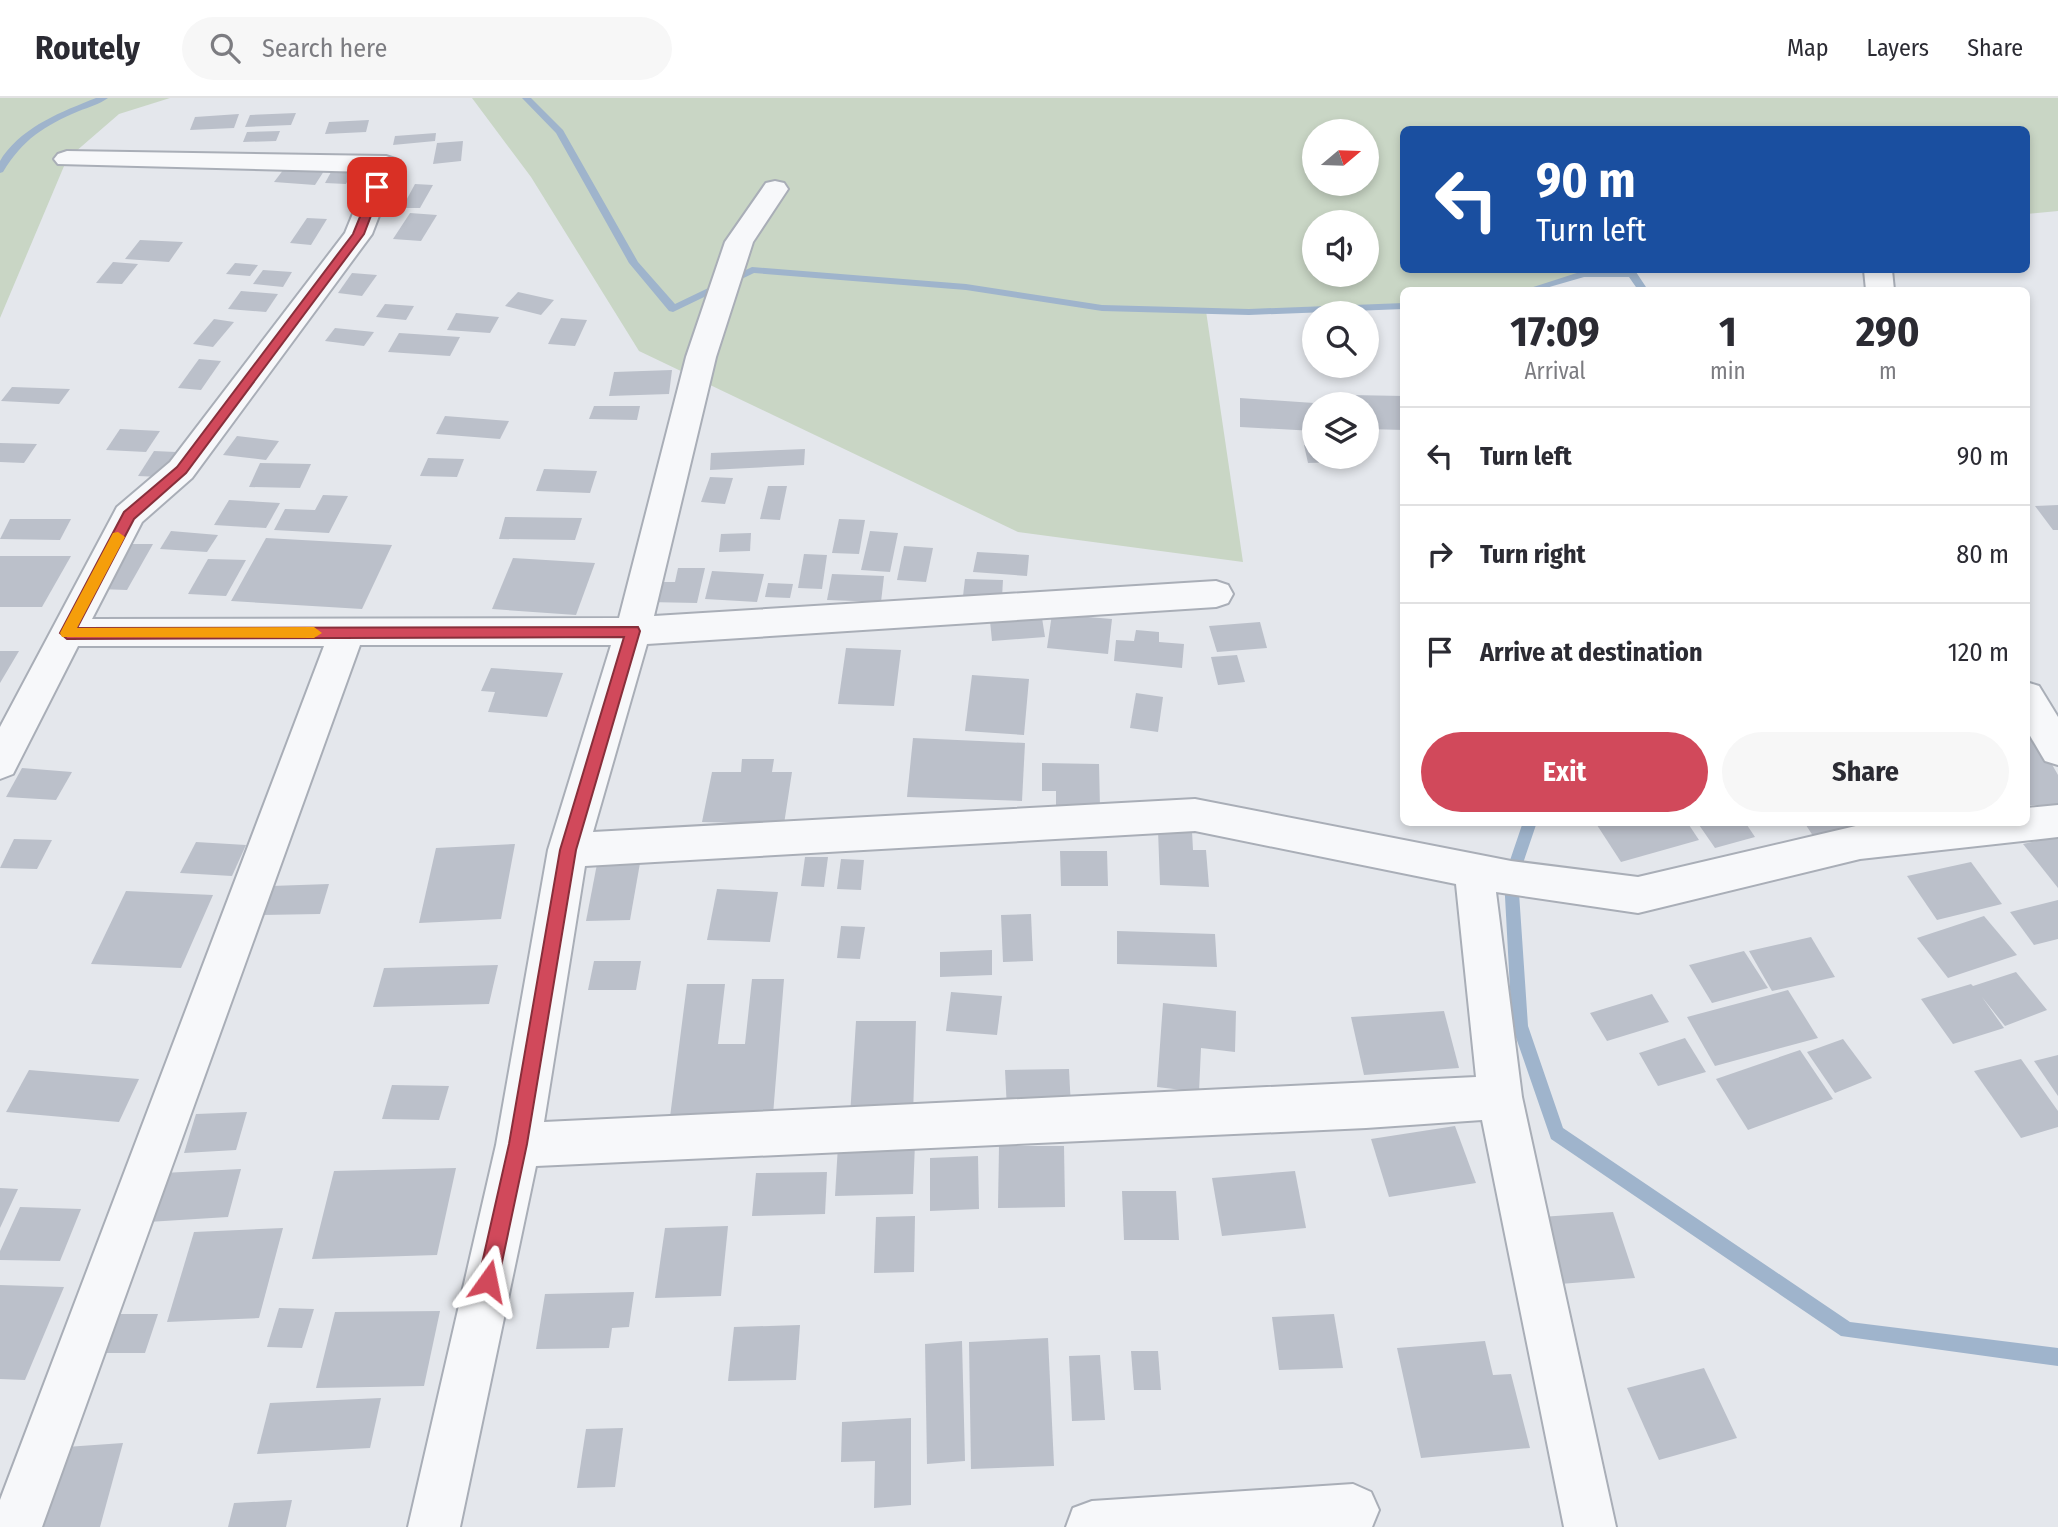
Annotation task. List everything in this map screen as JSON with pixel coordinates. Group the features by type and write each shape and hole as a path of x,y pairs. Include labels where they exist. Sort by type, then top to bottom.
{"street":[{"path":"0,763 129,515 181,470 358,234 386,164 67,159"},
{"path":"434,1527 518,1144 568,850 633,631 707,343 739,242 775,189"},
{"path":"67,633 633,631 1216,594"},
{"path":"16,1527 347,632"},
{"path":"2030,703 2058,750"},
{"path":"568,850 1195,815 1474,871 1638,895 1860,842 2011,826"},
{"path":"2030,824 2058,821"},
{"path":"1474,871 1500,1097 1590,1527"},
{"path":"518,1144 1352,1107 1500,1097"},
{"path":"1092,1527 1353,1510"}],"green space":[{"path":"0,98 170,98 119,114 67,159 0,318"},
{"path":"472,98 2058,98 2058,211 2030,214 2030,126 1400,126 1400,273 1632,274 1583,274 1539,287 1400,287 1400,306 1379,307 1379,301 1302,301 1302,309 1206,311 1243,562 1018,532 639,351 531,177"}],"building":[{"path":"296,113 291,125 245,127 250,115"},
{"path":"239,114 234,128 190,130 195,117"},
{"path":"369,120 366,132 325,134 329,122"},
{"path":"280,131 276,141 243,142 247,132"},
{"path":"436,133 435,141 393,145 395,136"},
{"path":"463,141 461,161 433,164 437,143"},
{"path":"284,169 324,171 315,185 274,182"},
{"path":"331,172 352,172 346,184 325,183"},
{"path":"415,184 433,185 420,208 402,208"},
{"path":"410,213 437,215 421,241 393,239"},
{"path":"307,218 327,219 311,245 290,243"},
{"path":"140,240 183,242 169,262 125,259"},
{"path":"113,262 138,264 122,284 96,283"},
{"path":"235,263 258,265 250,276 226,274"},
{"path":"263,270 292,272 283,287 253,284"},
{"path":"352,273 377,275 362,296 338,293"},
{"path":"241,291 278,294 266,312 228,309"},
{"path":"518,292 554,300 541,315 505,306"},
{"path":"385,304 414,306 406,320 376,317"},
{"path":"456,313 499,317 490,333 447,330"},
{"path":"561,318 587,320 575,346 548,344"},
{"path":"214,319 234,322 213,347 193,344"},
{"path":"335,328 374,332 364,346 325,341"},
{"path":"399,333 460,337 450,356 388,352"},
{"path":"199,359 221,361 201,390 178,388"},
{"path":"672,370 669,394 609,396 614,372"},
{"path":"12,387 70,389 59,404 1,401"},
{"path":"1379,396 1400,396 1400,430 1379,429"},
{"path":"1240,398 1302,402 1302,430 1240,427"},
{"path":"594,406 640,406 637,420 589,419"},
{"path":"445,416 509,421 500,439 436,434"},
{"path":"120,429 160,431 146,452 106,450"},
{"path":"237,436 279,441 266,460 223,455"},
{"path":"0,443 37,444 24,463 0,462"},
{"path":"805,449 804,465 710,470 711,453"},
{"path":"154,451 176,452 160,477 138,476"},
{"path":"428,458 464,459 457,477 420,476"},
{"path":"260,463 311,464 300,488 249,487"},
{"path":"544,469 597,471 590,493 536,491"},
{"path":"710,477 733,478 725,504 701,502"},
{"path":"768,486 787,486 780,520 760,519"},
{"path":"323,495 348,496 329,533 274,530 285,509 315,510"},
{"path":"229,500 280,503 266,528 214,525"},
{"path":"2058,505 2058,530 2053,530 2035,506"},
{"path":"505,517 582,518 575,540 499,539"},
{"path":"10,519 71,519 60,540 0,539"},
{"path":"839,519 865,520 859,554 832,553"},
{"path":"171,531 218,535 207,552 160,549"},
{"path":"870,531 898,533 890,572 861,570"},
{"path":"751,533 750,551 719,552 721,534"},
{"path":"266,538 392,545 362,609 231,601"},
{"path":"125,544 153,544 127,590 99,589"},
{"path":"904,546 933,548 926,582 897,580"},
{"path":"977,552 1029,555 1027,576 973,572"},
{"path":"804,554 827,555 822,589 798,588"},
{"path":"0,556 71,556 42,607 0,607"},
{"path":"513,558 595,563 576,615 492,609"},
{"path":"208,559 246,560 226,596 188,594"},
{"path":"678,568 705,568 697,603 648,602 652,582 675,582"},
{"path":"712,571 764,574 757,602 705,599"},
{"path":"832,574 884,576 881,602 827,600"},
{"path":"965,579 1003,580 1002,597 963,596"},
{"path":"768,583 793,584 790,598 765,597"},
{"path":"1052,614 1112,619 1108,654 1047,648"},
{"path":"1042,618 1045,637 992,641 990,621"},
{"path":"1260,622 1267,648 1217,652 1209,626"},
{"path":"1136,630 1159,632 1159,642 1184,644 1182,668 1114,661 1116,640 1134,641"},
{"path":"846,648 901,650 894,706 838,704"},
{"path":"0,651 19,651 0,683"},
{"path":"1237,655 1245,682 1218,685 1211,657"},
{"path":"491,668 563,673 547,717 488,712 495,692 481,691"},
{"path":"972,675 1029,679 1024,735 965,731"},
{"path":"1136,693 1163,697 1158,732 1130,728"},
{"path":"2030,731 2033,731 2058,775 2058,805 2030,805"},
{"path":"913,738 1025,743 1022,801 907,797"},
{"path":"742,759 774,759 772,772 792,772 784,824 702,822 712,772 741,772"},
{"path":"1042,763 1099,764 1100,807 1056,806 1056,791 1042,791"},
{"path":"22,768 72,772 56,800 6,797"},
{"path":"1598,826 1690,826 1699,840 1621,862"},
{"path":"1700,826 1748,826 1755,837 1715,848"},
{"path":"1807,826 1872,826 1817,842"},
{"path":"1158,830 1192,831 1193,850 1206,850 1209,887 1160,885"},
{"path":"2058,836 2058,888 2023,844"},
{"path":"14,839 52,840 37,869 0,868"},
{"path":"196,842 246,845 232,876 180,873"},
{"path":"515,844 501,919 419,923 436,848"},
{"path":"1060,851 1107,851 1108,886 1061,886"},
{"path":"805,857 828,857 824,887 801,886"},
{"path":"841,859 864,860 861,890 837,889"},
{"path":"1971,862 2002,904 1937,920 1907,876"},
{"path":"640,863 630,920 586,921 597,864"},
{"path":"329,884 320,914 262,915 271,886"},
{"path":"717,889 778,892 770,942 707,940"},
{"path":"126,891 213,895 181,968 91,964"},
{"path":"2058,900 2058,939 2034,945 2010,912"},
{"path":"1031,914 1033,961 1003,962 1001,915"},
{"path":"1984,916 2017,955 1948,978 1917,938"},
{"path":"841,926 865,927 860,959 837,958"},
{"path":"1117,931 1215,934 1217,967 1117,964"},
{"path":"1811,937 1835,977 1772,991 1749,951"},
{"path":"992,950 992,975 940,977 940,952"},
{"path":"1744,951 1768,988 1712,1003 1689,965"},
{"path":"594,961 641,961 636,990 588,990"},
{"path":"498,965 489,1004 373,1007 384,968"},
{"path":"2016,972 2047,1010 2005,1026 1982,997 2004,1028 1953,1044 1921,999 1971,984 1973,986"},
{"path":"752,979 784,979 773,1115 670,1117 687,984 725,984 718,1044 745,1044"},
{"path":"1788,990 1818,1038 1715,1066 1687,1017"},
{"path":"951,992 1002,996 997,1035 946,1031"},
{"path":"1652,994 1669,1022 1607,1041 1590,1013"},
{"path":"1163,1003 1236,1011 1235,1052 1201,1048 1199,1092 1157,1087"},
{"path":"1444,1011 1459,1068 1364,1075 1351,1017"},
{"path":"856,1021 916,1021 913,1115 850,1116"},
{"path":"1685,1038 1706,1072 1658,1086 1639,1053"},
{"path":"1843,1039 1872,1078 1835,1093 1807,1052"},
{"path":"1800,1050 1833,1099 1748,1130 1716,1079"},
{"path":"2058,1055 2058,1096 2034,1061"},
{"path":"2021,1059 2058,1111 2058,1127 2021,1138 1974,1071"},
{"path":"1069,1069 1071,1108 1007,1110 1005,1070"},
{"path":"29,1070 139,1079 119,1122 6,1112"},
{"path":"392,1085 449,1086 439,1120 382,1119"},
{"path":"247,1112 236,1150 184,1153 196,1114"},
{"path":"1455,1126 1476,1183 1389,1197 1371,1139"},
{"path":"915,1143 913,1194 835,1196 838,1145"},
{"path":"999,1146 1064,1146 1065,1207 998,1208"},
{"path":"978,1156 979,1209 930,1211 930,1158"},
{"path":"456,1168 437,1255 312,1259 334,1171"},
{"path":"241,1169 228,1217 148,1222 163,1173"},
{"path":"1295,1171 1306,1228 1222,1236 1212,1178"},
{"path":"827,1172 825,1214 752,1216 756,1173"},
{"path":"0,1188 18,1189 0,1228"},
{"path":"1122,1191 1176,1191 1179,1240 1124,1240"},
{"path":"20,1207 81,1209 60,1261 0,1260 0,1251"},
{"path":"1613,1212 1635,1278 1560,1284 1541,1217"},
{"path":"915,1216 914,1272 874,1273 876,1217"},
{"path":"728,1226 721,1296 655,1298 665,1228"},
{"path":"283,1228 259,1318 167,1322 194,1232"},
{"path":"0,1285 64,1287 25,1380 0,1379"},
{"path":"634,1292 629,1327 612,1328 609,1348 536,1349 545,1294"},
{"path":"279,1308 314,1309 302,1348 267,1347"},
{"path":"440,1311 424,1386 316,1388 335,1312"},
{"path":"104,1314 158,1314 145,1353 89,1353"},
{"path":"1334,1314 1343,1368 1279,1370 1272,1317"},
{"path":"800,1325 796,1380 728,1381 734,1327"},
{"path":"1048,1338 1054,1466 971,1469 969,1342"},
{"path":"962,1341 965,1461 927,1464 925,1344"},
{"path":"1485,1341 1493,1375 1511,1374 1530,1448 1421,1458 1397,1348"},
{"path":"1131,1351 1158,1351 1161,1390 1134,1390"},
{"path":"1100,1355 1105,1420 1072,1421 1069,1356"},
{"path":"1704,1368 1737,1438 1659,1460 1627,1388"},
{"path":"381,1398 370,1448 257,1454 270,1403"},
{"path":"911,1418 911,1505 874,1508 875,1461 841,1462 842,1422"},
{"path":"623,1428 615,1487 577,1488 586,1429"},
{"path":"123,1443 100,1527 42,1527 66,1447"},
{"path":"292,1500 286,1527 228,1527 234,1503"}],"waterway":[{"path":"0,170 7,156 30,133 44,124 104,98"},
{"path":"526,98 560,132 634,263 673,309 752,270 966,287 1102,308 1249,312 1400,306"},
{"path":"1539,287 1583,274 1632,274 1641,287"},
{"path":"1529,826 1511,878 1520,1026 1557,1133 1847,1330 2058,1357"}],"slow traffic":[{"path":"118,537 67,633 314,633"}],"route":[{"path":"377,187 358,234 181,470 129,515 67,633 633,631 568,850 518,1144 488,1281"}]}
